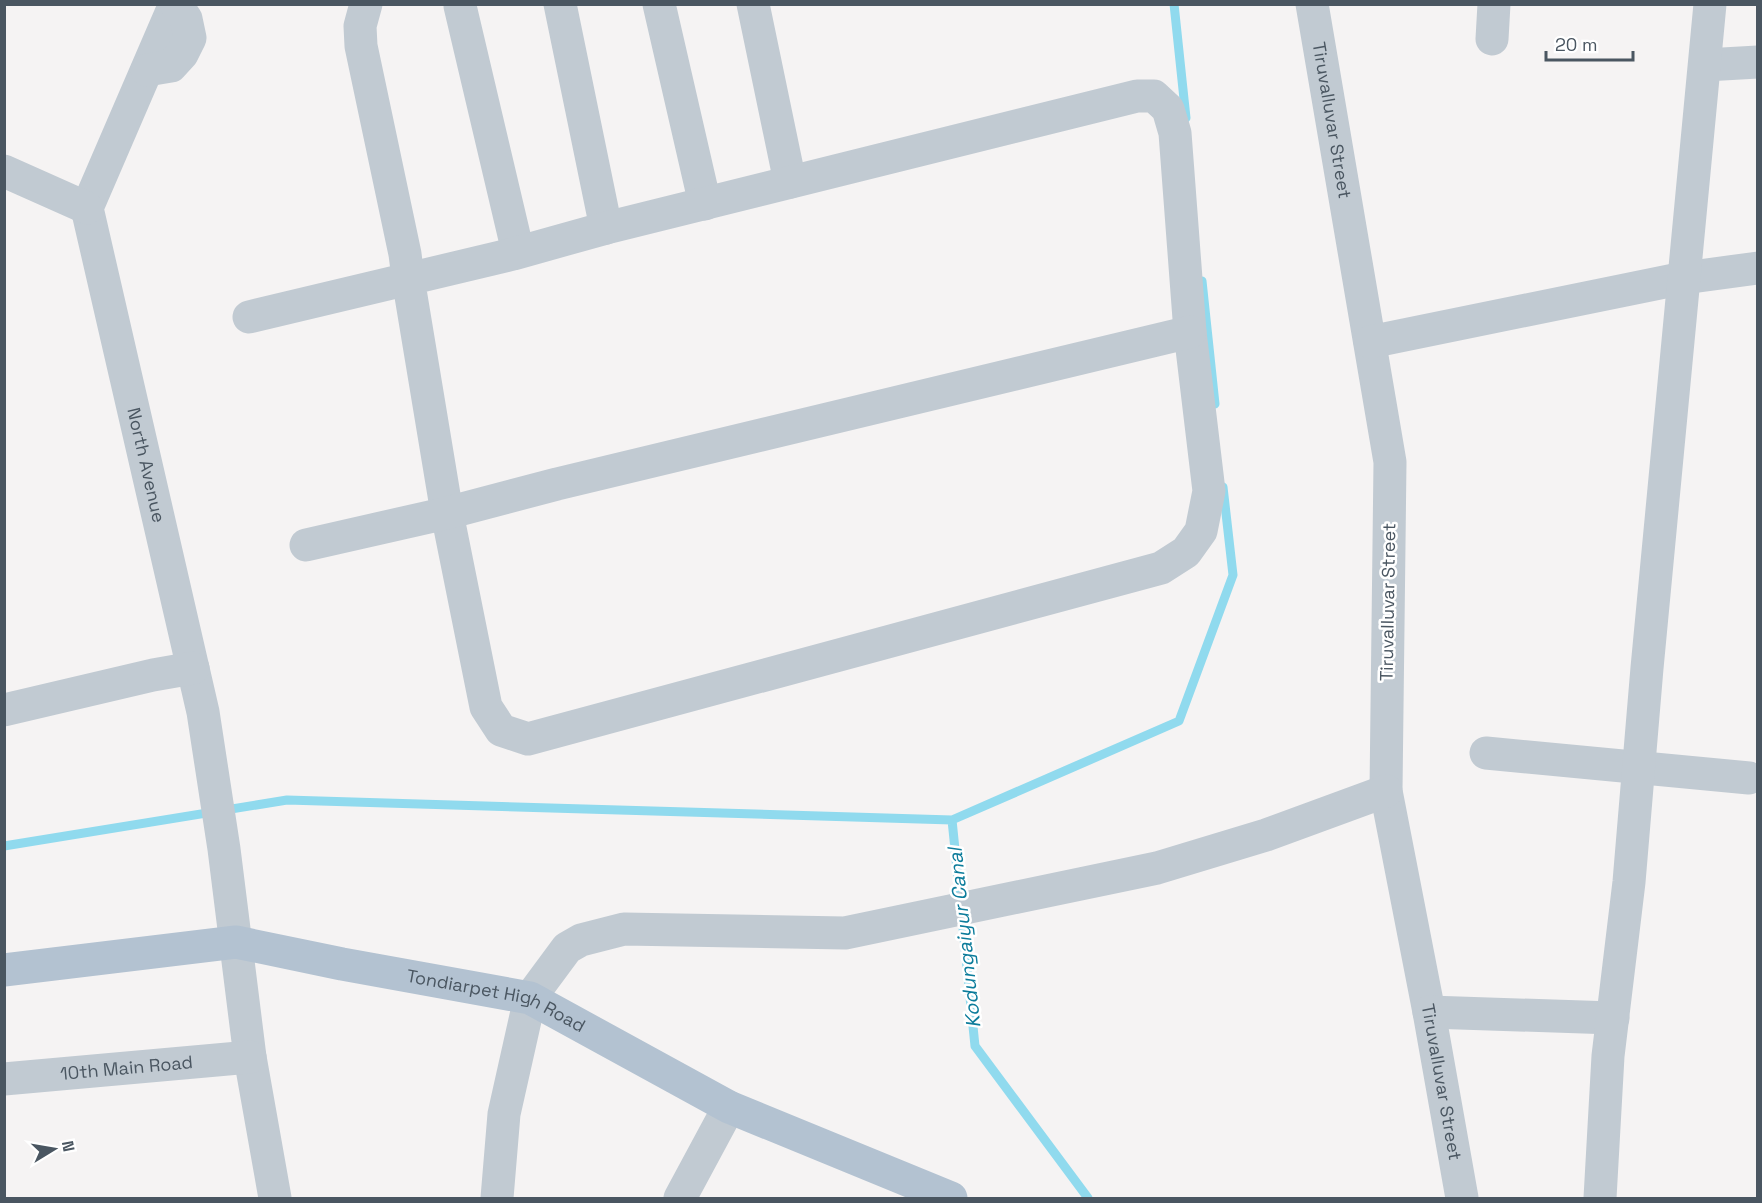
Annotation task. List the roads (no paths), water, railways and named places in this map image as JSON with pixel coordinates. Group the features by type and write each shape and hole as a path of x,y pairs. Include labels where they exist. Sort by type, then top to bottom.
{"main road":[{"name":"Tondiarpet High Road","path":"4,970 236,942 530,998 729,1107 951,1198"}],"street":[{"path":"4,171 87,208 176,4"},
{"path":"249,317 408,278 518,252 1137,96 1154,96 1168,109 1174,133 1190,332 1209,490 1201,531 1186,552 1161,568 528,739 501,730 486,707 447,513 408,278 405,254 361,46 360,26 366,4"},
{"path":"561,4 606,228"},
{"path":"659,4 705,204"},
{"path":"753,4 790,182"},
{"name":"Tiruvalluvar Street","path":"1312,4 1390,462 1386,791 1429,1011 1462,1198"},
{"path":"1492,39 1494,4"},
{"path":"1600,1198 1608,1056 1629,882 1710,4"},
{"path":"460,6 518,252"},
{"path":"1705,65 1758,62"},
{"name":"North Avenue","path":"87,208 203,712 224,849 250,1057 275,1198"},
{"path":"1370,342 1684,278 1758,268"},
{"path":"306,545 447,513 557,484 1190,332"},
{"path":"4,710 153,675 193,668"},
{"path":"1486,753 1749,777"},
{"path":"497,1198 504,1114 530,998 567,948 581,940 624,929 845,933 1158,868 1266,835 1386,791"},
{"path":"1429,1011 1613,1018"},
{"name":"10th Main Road","path":"4,1080 250,1057"},
{"path":"680,1198 729,1107"}],"waterway":[{"path":"1174,4 1186,118"},
{"path":"1202,281 1215,404"},
{"path":"4,846 287,800 952,820 1179,721 1233,575 1223,487"},
{"name":"Kodungaiyur Canal","path":"952,820 975,1046 1088,1198"}]}
